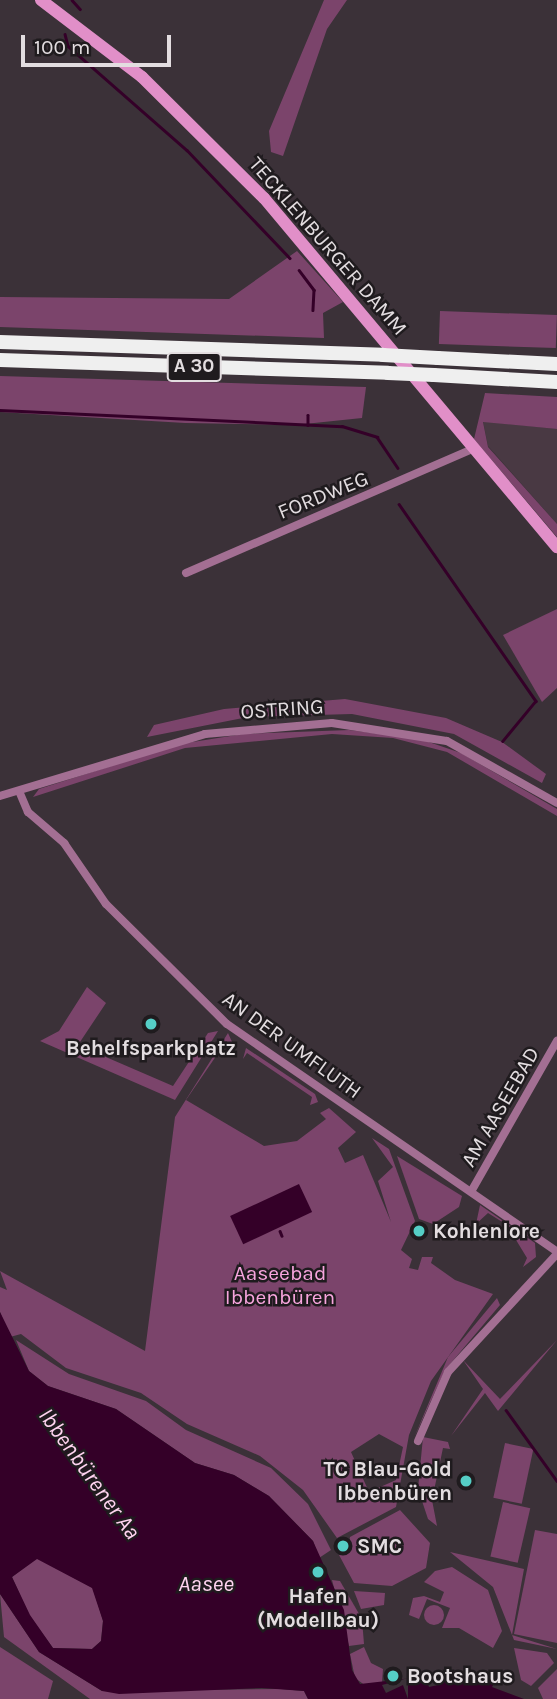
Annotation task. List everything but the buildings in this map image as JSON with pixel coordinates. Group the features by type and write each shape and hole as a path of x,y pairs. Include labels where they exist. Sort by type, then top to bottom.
{"highway":[{"name":"A 30","path":"0,342 383,355 557,364"},
{"name":"A 30","path":"0,360 388,373 557,382"}],"main road":[{"name":"TECKLENBURGER DAMM","path":"41,0 196,127 309,248 557,547"}],"street":[{"name":"FORDWEG","path":"186,573 473,449"},
{"name":"OSTRING","path":"0,796 205,734 332,723 447,741 557,803"},
{"name":"AN DER UMFLUTH","path":"19,792 27,812 64,843 106,904 227,1024 472,1190 557,1253 448,1372 418,1441"},
{"name":"AM AASEEBAD","path":"472,1190 557,1041"}],"shaded area":[{"path":"483,421 557,429 557,524 488,446"}],"green space":[{"path":"324,0 347,0 327,29 283,156 271,152 269,131"},
{"path":"297,251 343,302 323,313 324,338 0,327 0,297 229,299"},
{"path":"440,311 557,315 556,348 439,344"},
{"path":"0,376 366,387 362,418 295,425 185,423 0,412"},
{"path":"485,393 557,397 557,429 483,422 488,447 557,524 557,537 474,439"},
{"path":"557,609 557,688 542,702 503,635"},
{"path":"345,699 446,718 502,742 546,774 542,783 454,734 352,714 248,717 147,737 154,725 224,709"},
{"path":"349,730 420,739 461,753 557,809 557,816 447,752 393,738 332,734 185,748 33,797 39,789 180,744 243,734"},
{"path":"87,987 106,1003 78,1045 173,1086 208,1033 218,1031 175,1100 40,1041 59,1031"},
{"name":"Aaseebad Ibbenbüren","path":"228,1033 233,1044 225,1043 186,1100 264,1146 297,1141 326,1119 320,1113 329,1108 356,1132 338,1148 345,1163 363,1155 391,1222 378,1181 393,1167 372,1138 389,1149 415,1221 401,1250 412,1259 409,1268 418,1270 422,1257 433,1257 431,1263 455,1280 493,1294 431,1381 409,1435 396,1507 337,1538 303,1490 260,1456 187,1424 141,1393 66,1368 21,1334 10,1337 0,1312 0,1287 7,1290 0,1271 145,1351 175,1117","holes":["379,1434 403,1447 396,1480 369,1492 351,1452"]},
{"path":"246,1048 315,1094 318,1102 310,1105 312,1097 247,1053 243,1059"},
{"path":"397,1156 462,1196 459,1207 433,1224 419,1219"},
{"path":"480,1205 535,1243 536,1257 523,1267 527,1258 507,1225 488,1213 476,1224"},
{"path":"497,1298 500,1305 445,1370 414,1438 448,1357"},
{"path":"16,1340 69,1374 146,1401 186,1430 271,1468 308,1504 331,1550 319,1558 313,1541 269,1496 234,1475 195,1463 116,1409 48,1386 29,1371"},
{"path":"557,1340 498,1411 485,1393 451,1436 483,1389 463,1360 500,1399"},
{"path":"423,1437 448,1442 450,1449 443,1448 432,1500 437,1526 428,1519 418,1489"},
{"path":"505,1443 533,1449 522,1504 493,1498"},
{"path":"503,1502 530,1508 518,1563 490,1557"},
{"path":"400,1510 430,1543 426,1568 392,1586 354,1583 339,1555 348,1550 350,1537"},
{"path":"535,1530 557,1534 557,1643 514,1634"},
{"path":"450,1552 524,1569 512,1635 493,1587"},
{"path":"37,1558 93,1588 103,1621 101,1641 92,1649 53,1648 29,1615 12,1577"},
{"path":"452,1567 488,1590 502,1631 493,1648 459,1628 442,1628 450,1608 427,1599 419,1619 409,1615 413,1598 424,1596 440,1602 444,1592 424,1582 435,1571"},
{"path":"332,1580 340,1581 362,1619 364,1644 349,1646"},
{"path":"354,1591 385,1593 384,1605 361,1609"},
{"path":"0,1594 39,1652 102,1691 281,1689 304,1691 308,1699 90,1699 4,1637"},
{"path":"434,1605 441,1608 444,1615 441,1622 434,1625 427,1622 424,1615 427,1608"},
{"path":"512,1635 557,1649 514,1640"},
{"path":"0,1647 53,1681 48,1699 0,1699"},
{"path":"364,1647 371,1663 383,1669 382,1683 366,1686 355,1678 350,1654"},
{"path":"514,1648 547,1653 554,1663 531,1686 521,1680"},
{"path":"557,1669 557,1699 543,1699 538,1688"}],"water":[{"path":"299,1184 312,1212 243,1244 230,1216"},
{"name":"Aasee","path":"0,1312 29,1371 48,1386 116,1409 195,1463 234,1475 269,1496 313,1541 344,1610 352,1670 360,1684 482,1670 496,1681 492,1687 524,1699 308,1699 304,1691 262,1688 119,1694 102,1691 39,1652 0,1594","holes":["37,1559 92,1588 103,1621 101,1641 92,1649 53,1648 30,1615 12,1577"]}],"pier":[{"path":"449,1667 482,1670 477,1678 436,1676 438,1685 429,1687 426,1679 408,1683 408,1699 403,1685 386,1693 382,1685"}],"waterway":[{"path":"72,0 80,9"},
{"path":"65,34 68,46 187,150 290,258"},
{"path":"299,270 314,290 313,310"},
{"path":"0,410 342,426 377,437 398,468"},
{"path":"308,415 308,425"},
{"path":"399,504 536,701 503,741"},
{"path":"280,1231 282,1236"},
{"path":"506,1410 557,1481"}],"place":[{"name":"Behelfsparkplatz","path":"151,1024"},
{"name":"Kohlenlore","path":"419,1231"},
{"name":"TC Blau-Gold Ibbenbüren","path":"466,1481"},
{"name":"SMC","path":"343,1546"},
{"name":"Hafen (Modellbau)","path":"318,1572"},
{"name":"Bootshaus","path":"393,1676"}],"water label":[{"name":"Ibbenbürener Aa","path":"89,1474"}]}
